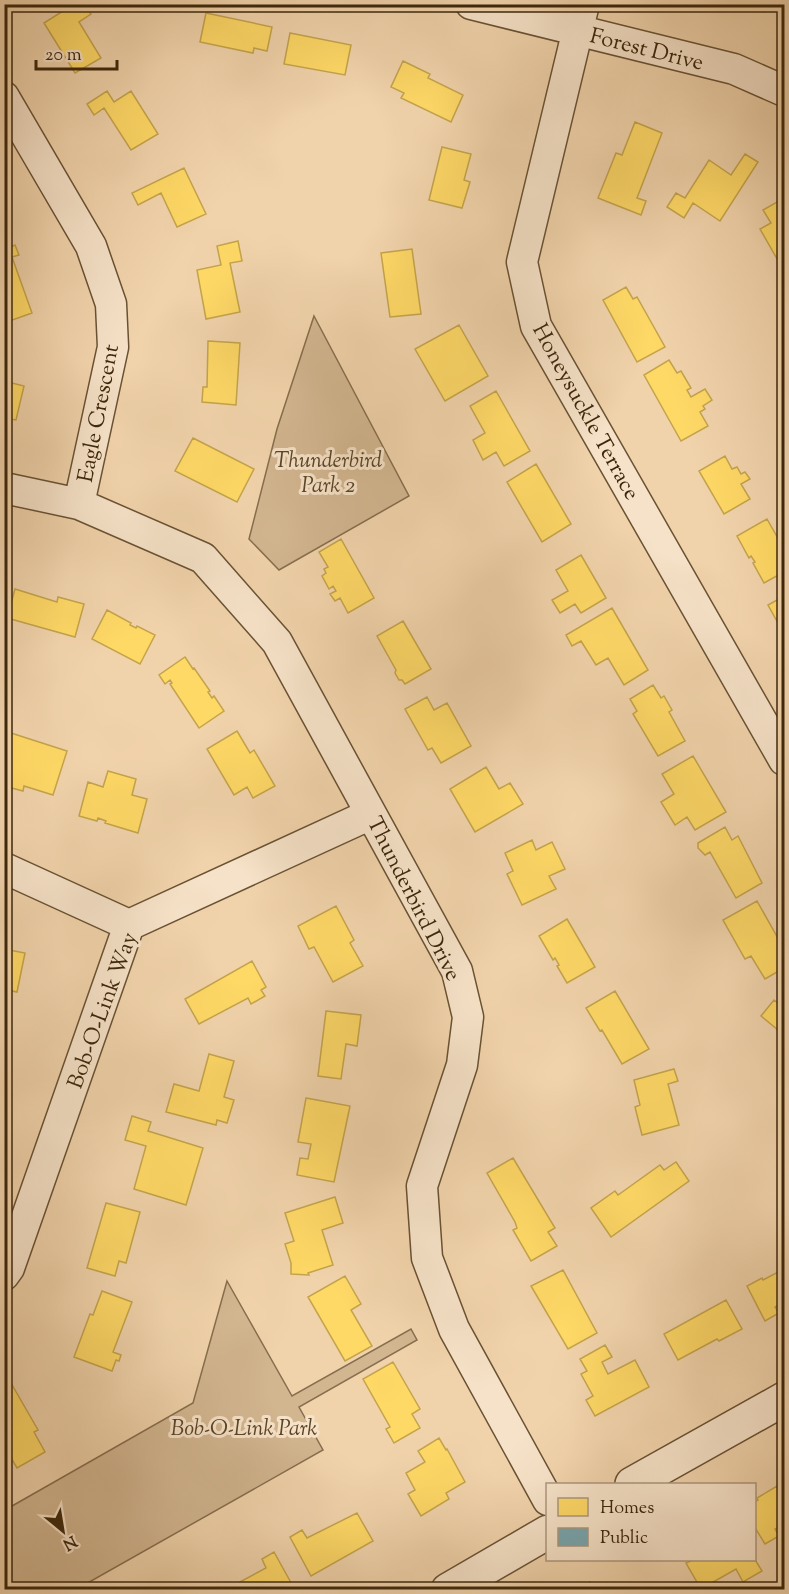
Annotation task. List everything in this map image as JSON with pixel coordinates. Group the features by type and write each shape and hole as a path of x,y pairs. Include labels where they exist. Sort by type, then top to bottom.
{"street":[{"name":"Forest Drive","path":"471,4 580,18 734,69 784,91"},
{"name":"Honeysuckle Terrace","path":"580,18 522,262 536,326 784,760"},
{"name":"Eagle Crescent","path":"4,97 91,246 111,304 113,347 79,504"},
{"name":"Thunderbird Drive","path":"4,488 79,504 203,558 277,642 457,971 468,1017 462,1065 422,1186 427,1258 453,1329 546,1496"},
{"name":"Bob-O-Link Way","path":"4,1275 9,1269 129,924 371,814"},
{"path":"4,868 129,924"},
{"path":"636,1483 784,1399"},
{"path":"448,1590 546,1533"}],"green space":[{"name":"Thunderbird Park 2","path":"314,316 409,496 279,570 249,539 277,429"},
{"name":"Bob-O-Link Park","path":"227,1281 292,1396 411,1329 417,1340 299,1407 323,1450 77,1589 5,1589 5,1510 193,1403"}],"building: Homes":[{"path":"74,4 85,4 91,14 79,22 101,58 75,73 44,23"},
{"path":"734,4 784,4 784,12 765,7 764,12"},
{"path":"206,13 272,27 267,51 254,48 253,53 200,42"},
{"path":"290,33 351,45 345,75 284,64"},
{"path":"403,61 430,74 428,78 463,95 451,122 401,98 404,93 391,87"},
{"path":"107,91 114,102 131,91 158,134 131,150 104,108 94,115 87,104"},
{"path":"635,122 662,133 637,198 646,201 641,215 598,198 616,153 622,155"},
{"path":"442,147 471,154 464,180 470,182 462,208 429,200"},
{"path":"745,154 758,162 720,221 693,203 684,218 667,207 676,193 685,198 709,160 731,175"},
{"path":"184,168 206,214 177,227 161,193 138,205 132,193"},
{"path":"784,198 784,271 760,229 771,223 763,210"},
{"path":"238,241 242,261 230,263 240,312 206,319 197,270 221,265 217,246"},
{"path":"15,245 19,255 12,257 32,313 4,323 4,250"},
{"path":"412,249 421,314 390,317 381,253"},
{"path":"626,287 633,299 637,297 665,347 637,362 603,300"},
{"path":"459,325 488,376 445,401 415,349"},
{"path":"208,341 240,343 236,405 202,402 203,387 207,387"},
{"path":"669,360 677,373 681,371 691,388 687,390 691,397 705,389 712,400 703,406 705,409 700,412 708,426 681,441 644,375"},
{"path":"4,381 24,386 16,420 4,418"},
{"path":"496,391 530,451 504,466 496,452 483,460 473,440 485,433 470,406"},
{"path":"193,438 254,469 237,502 175,471"},
{"path":"725,456 732,469 737,467 741,474 745,472 750,479 741,484 750,499 724,514 699,471"},
{"path":"536,464 571,524 542,542 507,482"},
{"path":"767,519 784,549 784,572 764,583 753,563 755,562 751,556 749,558 737,536"},
{"path":"341,539 374,598 348,613 340,598 335,601 330,594 336,591 333,586 329,589 322,576 326,573 324,569 328,567 319,552"},
{"path":"581,555 606,598 581,613 575,604 560,613 552,600 568,591 556,570"},
{"path":"15,589 57,602 58,597 84,604 75,637 7,618"},
{"path":"784,596 784,631 783,632 768,605"},
{"path":"612,608 648,670 624,685 608,658 596,665 581,641 572,646 566,635"},
{"path":"107,610 131,623 130,625 155,635 140,664 92,639"},
{"path":"403,621 431,669 405,684 399,680 377,636"},
{"path":"185,657 210,691 208,692 212,698 214,696 224,711 199,728 170,684 172,683 170,680 165,684 159,675"},
{"path":"653,685 661,698 664,696 672,710 669,712 685,741 658,756 633,714 637,711 630,699"},
{"path":"427,697 434,710 447,703 471,746 441,763 432,748 428,750 405,709"},
{"path":"237,731 250,753 254,750 275,786 253,798 247,787 234,795 207,749"},
{"path":"11,733 67,751 53,795 24,786 23,791 4,786 4,751"},
{"path":"693,756 726,812 695,830 687,817 675,825 661,802 674,794 662,774"},
{"path":"486,767 499,789 510,783 523,804 475,832 450,789"},
{"path":"108,771 136,779 132,795 147,799 138,833 105,823 106,821 98,818 97,821 79,816 88,782 103,787"},
{"path":"725,827 732,840 738,836 762,883 736,898 710,852 705,855 698,848 698,843"},
{"path":"532,840 536,850 552,842 565,869 549,876 556,889 522,905 507,874 513,871 505,853"},
{"path":"757,901 784,949 784,968 765,979 751,956 745,959 723,920"},
{"path":"336,906 354,940 350,943 363,966 333,982 314,947 309,949 298,926"},
{"path":"567,919 595,967 567,983 555,958 553,960 539,936"},
{"path":"4,949 25,953 17,992 12,991 4,1023"},
{"path":"252,961 266,987 261,990 265,996 251,1004 248,998 199,1024 185,999"},
{"path":"615,991 649,1049 622,1064 586,1008"},
{"path":"774,1000 784,1008 784,1035 761,1016"},
{"path":"326,1011 361,1015 357,1046 346,1044 341,1079 318,1076"},
{"path":"209,1054 234,1061 224,1097 234,1100 227,1123 217,1120 216,1125 166,1112 174,1084 199,1091"},
{"path":"674,1069 678,1081 668,1084 679,1125 642,1135 635,1107 640,1105 634,1080"},
{"path":"306,1098 350,1106 334,1182 297,1175 300,1158 308,1159 311,1144 298,1142"},
{"path":"132,1116 151,1122 148,1131 203,1148 186,1205 134,1189 146,1146 125,1140"},
{"path":"513,1158 555,1228 548,1232 557,1246 531,1261 513,1230 517,1228 515,1222 487,1173"},
{"path":"676,1162 689,1181 611,1237 591,1208 615,1191 618,1195 660,1165 664,1170"},
{"path":"335,1197 343,1223 322,1230 333,1265 308,1273 309,1275 291,1274 291,1263 285,1244 294,1241 285,1213"},
{"path":"106,1203 140,1212 126,1263 119,1261 115,1276 87,1268"},
{"path":"784,1269 784,1302 775,1307 779,1313 765,1321 747,1286"},
{"path":"563,1270 597,1333 568,1349 531,1286"},
{"path":"345,1276 361,1304 351,1310 372,1346 345,1361 308,1297"},
{"path":"102,1291 132,1302 113,1352 121,1355 119,1361 116,1360 112,1371 74,1357 90,1314 93,1315"},
{"path":"726,1300 742,1329 719,1341 717,1339 678,1360 664,1334"},
{"path":"605,1345 612,1357 602,1362 608,1374 635,1360 649,1387 595,1416 586,1400 593,1396 581,1374 587,1371 580,1359"},
{"path":"393,1362 420,1409 412,1414 420,1428 394,1443 386,1429 390,1427 363,1379"},
{"path":"11,1383 38,1430 34,1432 45,1452 17,1468 4,1446 4,1387"},
{"path":"439,1438 465,1482 446,1493 449,1499 421,1516 408,1494 415,1490 406,1473 425,1462 418,1451"},
{"path":"777,1486 780,1491 784,1488 784,1524 775,1529 779,1536 765,1544 756,1529 757,1498"},
{"path":"357,1513 373,1541 311,1576 290,1537 302,1530 307,1538"},
{"path":"274,1552 295,1590 225,1590 266,1568 262,1559"},
{"path":"691,1561 756,1561 762,1571 743,1582 736,1569 701,1589 686,1563"}],"building: Public":[{"path":"590,1582 594,1590 577,1590"}]}
